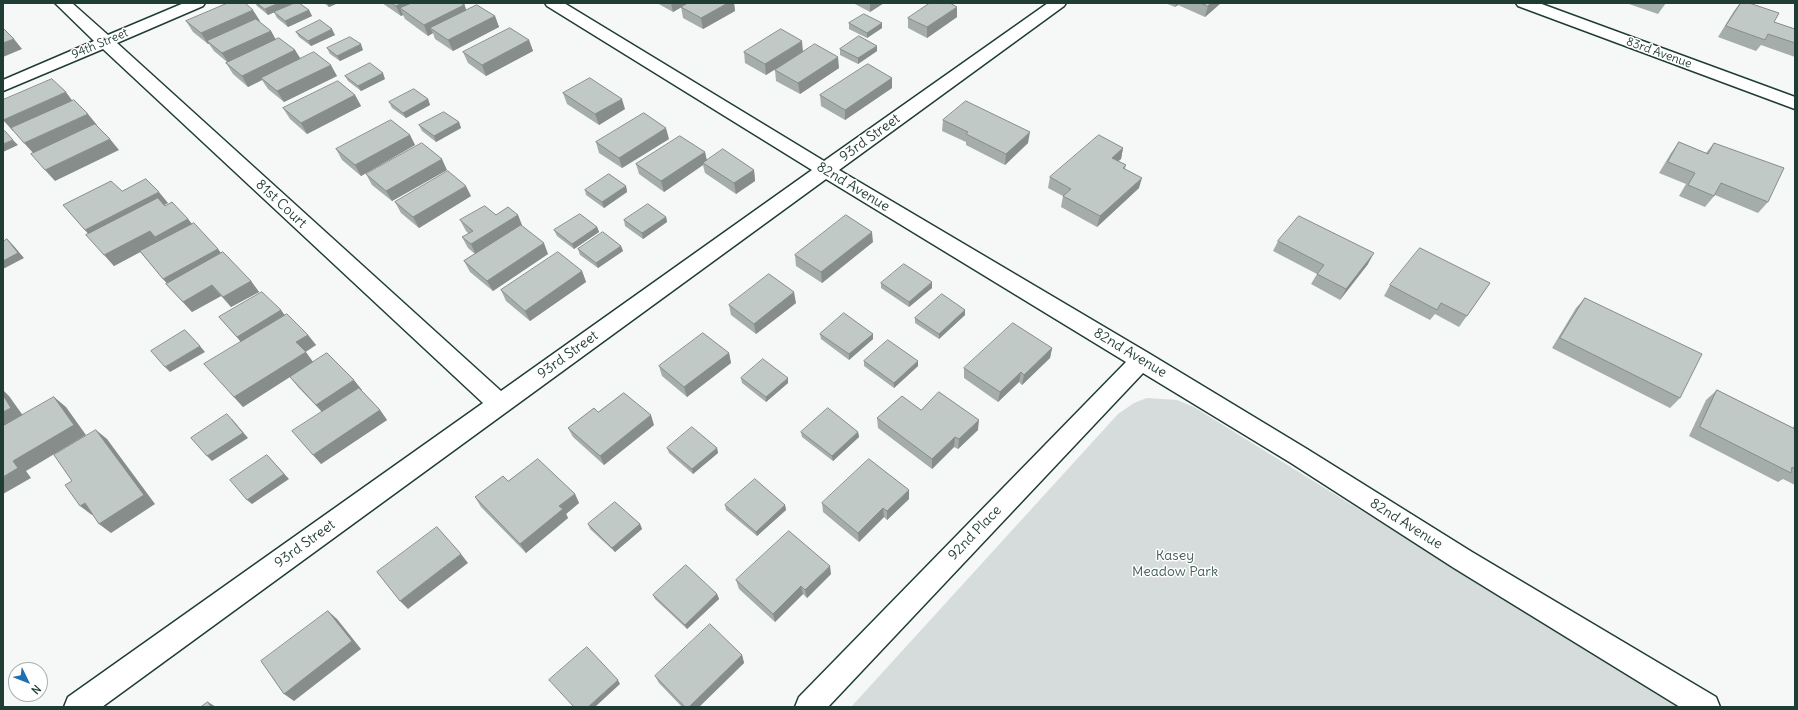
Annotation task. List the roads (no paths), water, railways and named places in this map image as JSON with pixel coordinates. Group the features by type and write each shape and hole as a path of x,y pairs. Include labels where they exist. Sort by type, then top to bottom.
{"street":[{"name":"81st Court","path":"64,3 500,404"},
{"name":"94th Street","path":"3,86 197,3"},
{"name":"82nd Avenue","path":"553,3 825,170 1142,360 1299,456 1463,560 1706,707"},
{"name":"83rd Avenue","path":"1524,3 1795,104"},
{"name":"93rd Street","path":"78,707 825,170 1049,5"},
{"name":"92nd Place","path":"809,707 1142,360"}],"park label":[{"name":"Kasey Meadow Park","path":"1175,564"}]}
